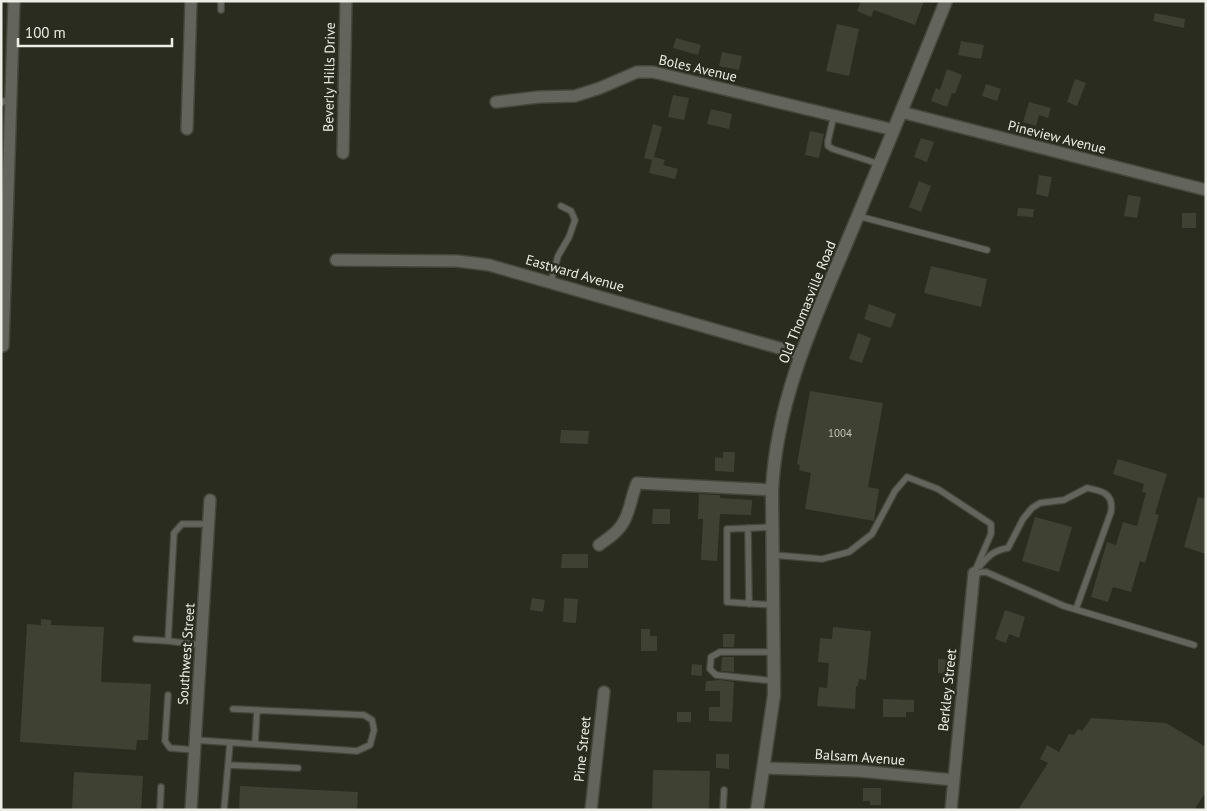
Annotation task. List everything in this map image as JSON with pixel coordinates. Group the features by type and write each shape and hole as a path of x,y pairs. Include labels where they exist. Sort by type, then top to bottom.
{"street":[{"path":"2,346 6,101 14,1"},
{"path":"186,129 191,1"},
{"name":"Beverly Hills Drive","path":"343,153 346,1"},
{"name":"Old Thomasville Road","path":"758,810 774,695 772,490 777,440 800,354 946,1"},
{"name":"Boles Avenue","path":"496,102 539,97 575,96 600,88 637,72 653,72 894,130"},
{"name":"Pineview Avenue","path":"901,112 1206,190"},
{"name":"Eastward Avenue","path":"336,260 457,261 489,265 800,354"},
{"path":"600,545 614,535 626,518 637,483 772,490"},
{"name":"Southwest Street","path":"191,810 210,500"},
{"name":"Berkley Street","path":"951,810 974,573"},
{"name":"Pine Street","path":"590,810 604,692"},
{"name":"Balsam Avenue","path":"763,768 860,771 954,780"}],"lane":[{"path":"221,1 222,10"},
{"path":"834,115 828,146 879,164"},
{"path":"551,282 558,256 575,220 571,211 561,206"},
{"path":"858,216 988,250"},
{"path":"773,555 822,560 849,552 872,534 894,491 907,478 938,489 991,524 991,534 974,573"},
{"path":"974,573 989,555 1008,548 1023,519 1032,508 1040,503 1064,500 1087,488 1100,491 1110,497 1112,504 1111,512 1076,609"},
{"path":"168,641 174,533 182,524 208,524"},
{"path":"773,527 727,528 727,602 774,606"},
{"path":"748,528 749,604"},
{"path":"974,573 986,572 1064,606 1194,645"},
{"path":"136,639 201,645"},
{"path":"774,681 716,675 710,669 711,657 720,652 775,652"},
{"path":"168,696 165,742 170,748 230,743 357,751 370,745 374,730 372,720 364,715 233,709"},
{"path":"254,744 258,710"},
{"path":"224,810 230,743"},
{"path":"228,765 298,768"},
{"path":"160,810 161,787"},
{"path":"723,810 724,790"}],"building":[{"path":"861,1 924,1 915,25 874,10 871,17 857,11"},
{"path":"1155,13 1185,19 1184,28 1153,21"},
{"path":"837,24 859,29 849,76 826,71"},
{"path":"676,38 701,45 698,55 673,48"},
{"path":"961,41 984,45 981,59 958,55"},
{"path":"722,52 742,56 739,70 719,66"},
{"path":"947,69 962,75 955,94 952,93 947,107 931,101 936,88 940,90"},
{"path":"1075,79 1086,83 1077,106 1067,102"},
{"path":"986,84 1001,89 997,101 982,96"},
{"path":"673,95 689,98 684,120 668,117"},
{"path":"1029,102 1051,108 1048,118 1039,115 1036,126 1023,122"},
{"path":"711,109 732,114 729,129 707,124"},
{"path":"653,124 662,127 654,157 665,160 663,165 678,169 675,179 649,173 652,160 644,158"},
{"path":"810,131 824,134 819,158 805,155"},
{"path":"921,138 934,142 927,162 914,157"},
{"path":"1039,175 1052,177 1048,197 1036,194"},
{"path":"919,181 931,186 921,212 909,207"},
{"path":"1128,195 1141,197 1137,218 1124,216"},
{"path":"1018,208 1034,209 1033,217 1017,216"},
{"path":"1182,213 1196,213 1196,228 1182,228"},
{"path":"931,266 987,279 981,307 924,293"},
{"path":"869,304 896,314 891,328 864,319"},
{"path":"858,333 871,338 862,363 849,359"},
{"path":"810,391 883,403 868,487 879,489 874,521 805,509 811,473 799,470 800,465 797,464"},
{"path":"561,430 589,431 588,444 560,443"},
{"path":"723,452 735,452 734,472 715,471 715,457 723,458"},
{"path":"1118,459 1167,474 1155,514 1159,515 1145,563 1140,561 1131,592 1113,587 1108,602 1091,597 1107,542 1116,545 1123,522 1137,526 1146,493 1142,492 1144,484 1113,474"},
{"path":"699,494 720,495 720,498 752,500 751,515 720,514 717,561 701,560 703,519 698,519"},
{"path":"1198,497 1206,499 1206,554 1184,547"},
{"path":"653,509 670,509 670,524 652,524"},
{"path":"1035,517 1072,527 1059,572 1022,561"},
{"path":"562,554 588,554 588,568 561,568"},
{"path":"532,598 545,600 543,612 530,610"},
{"path":"564,598 578,599 576,623 563,622"},
{"path":"1005,610 1025,617 1019,638 1009,634 1006,643 995,639"},
{"path":"41,619 51,620 51,625 104,627 101,682 151,684 148,740 137,740 136,750 20,742 27,624 41,625"},
{"path":"833,627 871,631 866,680 859,679 858,686 856,686 855,709 817,706 819,687 827,688 829,663 818,662 820,638 832,639"},
{"path":"641,629 650,629 650,636 657,636 657,651 641,651"},
{"path":"723,634 735,634 734,647 723,647"},
{"path":"722,657 734,657 734,672 721,671"},
{"path":"938,659 951,660 950,674 938,673"},
{"path":"692,664 702,665 702,676 691,675"},
{"path":"721,680 734,682 732,722 709,721 709,707 720,707 720,691 705,691 706,681"},
{"path":"883,699 914,700 914,712 906,712 906,717 883,717"},
{"path":"677,712 691,712 691,722 677,722"},
{"path":"1091,718 1166,723 1206,747 1206,792 1194,810 1018,810 1048,763 1040,759 1047,745 1059,752 1069,734 1074,735 1078,729 1082,731"},
{"path":"716,754 729,754 729,769 716,768"},
{"path":"653,770 710,771 709,810 652,810"},
{"path":"74,772 143,776 141,810 72,810"},
{"path":"240,786 358,792 357,810 239,810"},
{"path":"863,788 881,788 881,805 870,805 870,801 863,801"}]}
